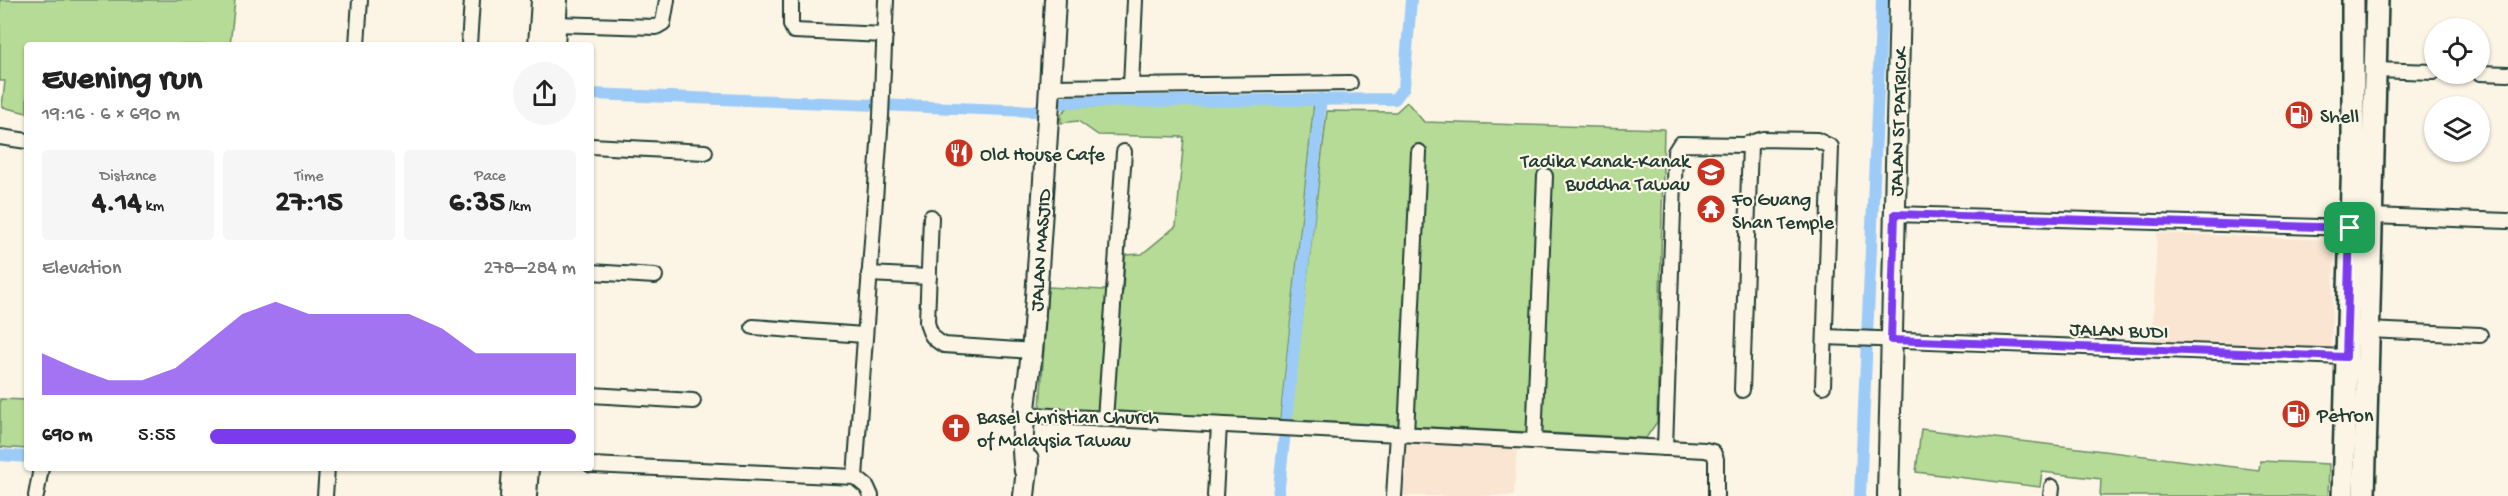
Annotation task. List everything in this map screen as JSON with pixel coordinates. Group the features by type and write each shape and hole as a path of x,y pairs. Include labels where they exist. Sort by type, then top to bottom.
{"main road":[{"path":"2343,496 2353,0"},
{"path":"2364,496 2377,0"}],"street":[{"path":"357,42 360,0"},
{"path":"469,42 472,0"},
{"path":"539,42 542,0"},
{"path":"554,42 557,0"},
{"path":"555,24 656,27 663,23 667,0"},
{"path":"791,0 791,25 794,31 885,35"},
{"path":"855,477 882,99 886,0"},
{"name":"JALAN MASJID","path":"1025,471 1023,456 1033,351 1056,0"},
{"path":"1131,86 1135,0"},
{"name":"JALAN ST PATRICK","path":"1888,496 1900,0"},
{"path":"2374,70 2424,72"},
{"path":"2490,73 2508,74"},
{"path":"1050,99 1131,86 1350,83"},
{"path":"0,137 24,141"},
{"path":"1665,448 1676,149 1684,143 1750,144 1763,139 1817,140 1831,147 1823,386"},
{"path":"1742,390 1750,144"},
{"path":"594,146 705,152"},
{"path":"1105,419 1124,152"},
{"path":"1394,496 1402,434 1419,152"},
{"path":"1534,441 1545,176"},
{"path":"1895,214 2350,228"},
{"path":"2371,216 2508,222"},
{"path":"931,217 927,322 929,333 944,345 1033,351"},
{"path":"594,272 655,276"},
{"path":"869,274 929,277"},
{"path":"753,327 864,335"},
{"path":"2367,330 2480,335"},
{"name":"JALAN BUDI","path":"1825,337 2346,357"},
{"name":"JALAN MASJID","path":"1024,496 1032,415 1029,392"},
{"path":"594,395 693,401"},
{"path":"1032,415 1713,452 1716,463 1716,496"},
{"path":"1215,496 1219,425"},
{"path":"594,465 855,477 867,487 871,496"},
{"path":"36,496 40,471"},
{"path":"324,496 327,471"},
{"path":"511,496 513,471"},
{"path":"526,496 528,471"}],"shaded area":[{"path":"2157,233 2335,240 2331,350 2152,343"},
{"path":"1404,442 1517,449 1514,496 1400,496"}],"green space":[{"path":"0,0 235,0 230,42 24,42 24,112 2,107 5,81 0,81"},
{"path":"1407,102 1424,122 1664,129 1657,422 1646,438 1290,420 1327,111 1396,112"},
{"path":"1314,103 1280,420 1040,408 1048,287 1123,291 1125,255 1142,254 1176,226 1184,137 1098,135 1078,121 1061,123 1061,114 1068,107"},
{"path":"0,399 24,400 24,449 0,447"},
{"path":"1921,429 2259,470 2260,461 2329,464 2328,496 2100,496 2101,479 2042,472 2040,487 1916,472"}],"waterway":[{"path":"594,94 1033,111 1067,102 1395,99 1404,87 1411,0"},
{"path":"1860,496 1882,0"},
{"path":"1278,496 1321,99"},
{"path":"0,455 24,457"}],"place":[{"name":"Shell","path":"2299,115"},
{"name":"Old House Cafe","path":"959,153"},
{"name":"Tadika Kanak-Kanak Buddha Tawau","path":"1711,172"},
{"name":"Fo Guang Shan Temple","path":"1711,209"},
{"name":"Petron","path":"2296,414"},
{"name":"Basel Christian Church of Malaysia Tawau","path":"956,428"}],"route":[{"path":"1895,214 2350,228 2346,357 1891,340 1895,214"}]}
